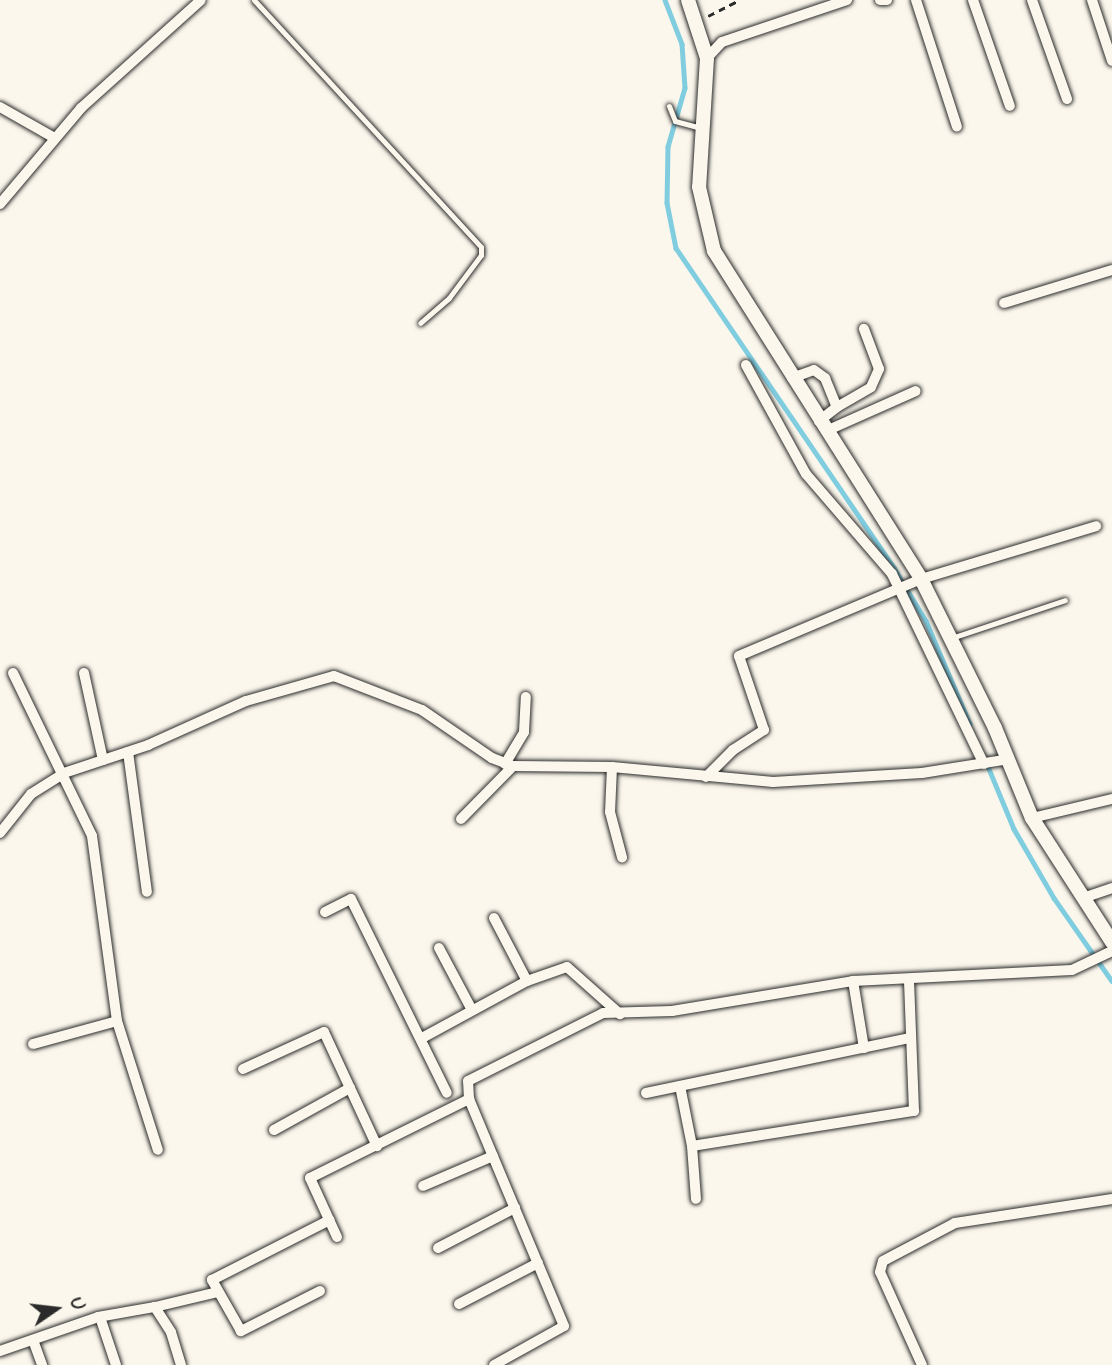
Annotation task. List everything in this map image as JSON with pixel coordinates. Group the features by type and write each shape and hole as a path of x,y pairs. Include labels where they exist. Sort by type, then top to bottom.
{"street":[{"path":"0,204 53,137 121,69 201,0"},
{"path":"688,0 707,58 699,127 699,187 708,236 729,280 823,426 951,638 1032,818 1112,942"},
{"path":"707,58 722,42 847,0"},
{"path":"880,0 887,0"},
{"path":"916,0 957,127"},
{"path":"972,0 1010,106"},
{"path":"1032,0 1067,99"},
{"path":"1091,0 1112,61"},
{"path":"702,36 722,42"},
{"path":"0,107 53,137"},
{"path":"1004,303 1112,270"},
{"path":"823,426 837,407 871,387 879,369 864,329"},
{"path":"746,365 806,474 879,558 901,590 985,764"},
{"path":"792,378 820,372 837,407"},
{"path":"823,426 916,391"},
{"path":"705,776 733,750 764,730 737,657 918,581 1096,526"},
{"path":"13,673 64,773 96,850 117,1021 158,1150"},
{"path":"84,673 103,760"},
{"path":"0,833 31,794 64,773 128,752 246,701 338,676 376,695 422,710 509,765 612,767 705,776 805,781 1004,760"},
{"path":"461,819 509,765 524,732 526,697"},
{"path":"128,752 147,892"},
{"path":"612,767 610,812 622,857"},
{"path":"1032,818 1112,799"},
{"path":"1083,898 1112,888"},
{"path":"326,912 351,899 447,1093"},
{"path":"494,918 527,981"},
{"path":"439,948 472,1010"},
{"path":"494,1365 564,1326 469,1099 468,1081 603,1013 620,1014 718,1004 853,981 1072,970 1112,951"},
{"path":"422,1038 527,981 567,967 620,1014"},
{"path":"692,1146 914,1111 909,1038 909,980"},
{"path":"853,981 864,1048"},
{"path":"33,1044 117,1021"},
{"path":"243,1069 324,1032 377,1146"},
{"path":"646,1093 909,1038"},
{"path":"680,1086 692,1146 696,1199"},
{"path":"274,1130 350,1088"},
{"path":"337,1237 310,1178 469,1099"},
{"path":"424,1186 493,1156"},
{"path":"922,1365 880,1272 883,1261 955,1223 1112,1199"},
{"path":"438,1248 515,1208"},
{"path":"320,1292 242,1331 212,1280 330,1220"},
{"path":"459,1304 538,1264"},
{"path":"0,1351 100,1317 218,1292"},
{"path":"155,1307 171,1332 181,1365"},
{"path":"100,1317 116,1365"},
{"path":"33,1340 42,1365"}],"lane":[{"path":"254,0 481,247 481,254 449,298 420,323"},
{"path":"669,106 675,121 699,127"},
{"path":"951,638 1065,600"}],"path":[{"path":"697,22 739,0"}],"waterway":[{"path":"665,0 682,44 685,88 668,147 667,203 676,248 894,568 926,621 970,724"},
{"path":"987,764 1014,829 1054,898 1112,981"}]}
